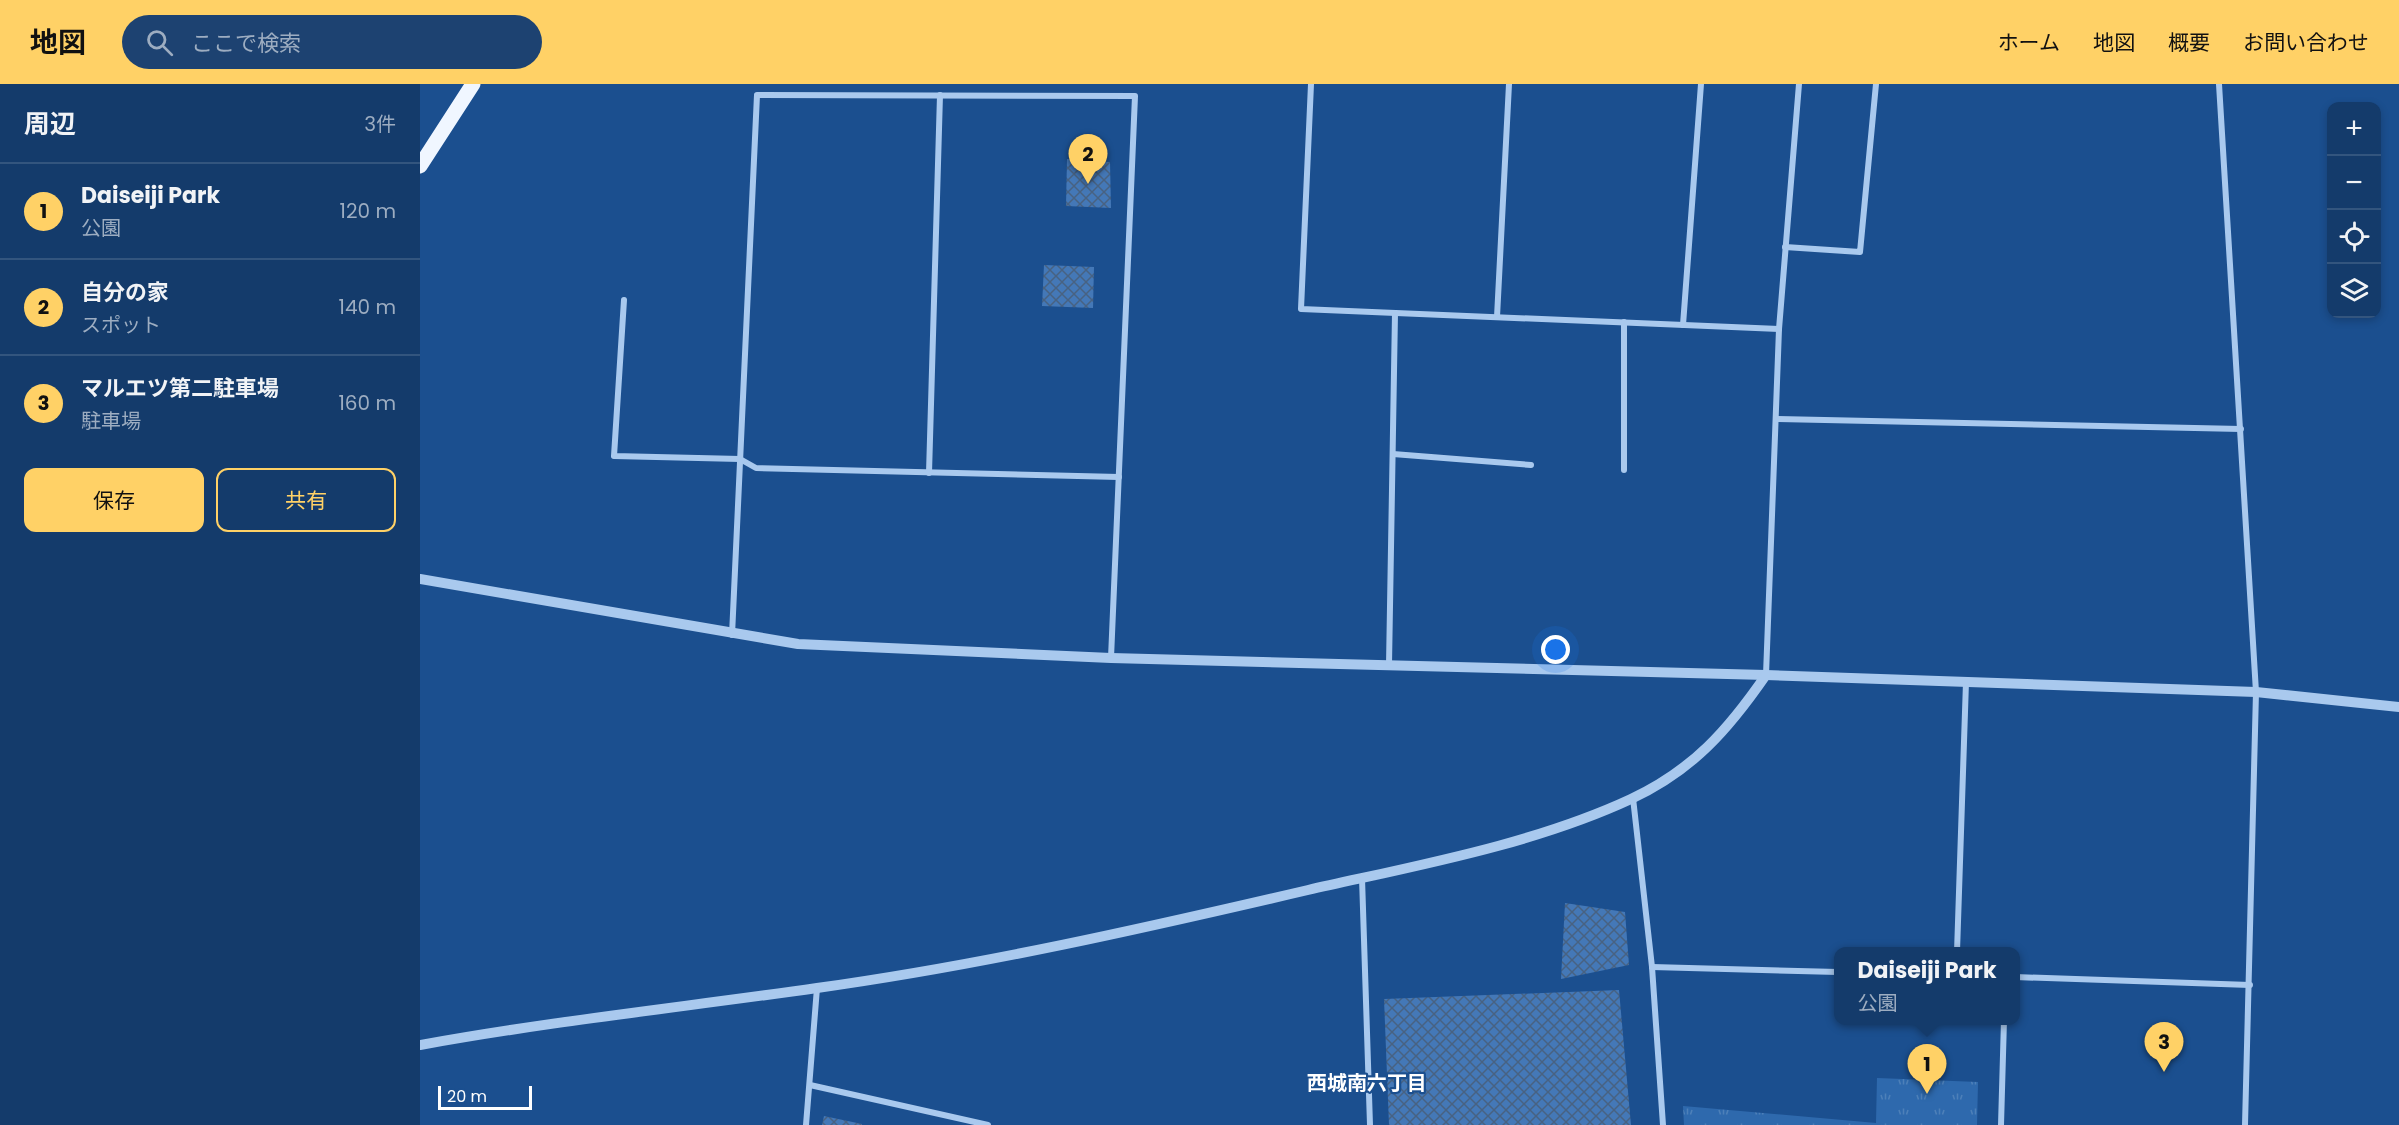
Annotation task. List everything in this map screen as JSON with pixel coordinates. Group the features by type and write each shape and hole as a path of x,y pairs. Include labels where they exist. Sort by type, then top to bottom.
{"main road":[{"path":"420,166 472,84"}],"street":[{"path":"1311,84 1301,309 1779,329"},
{"path":"1497,317 1509,84"},
{"path":"1683,325 1701,84"},
{"path":"420,1045 655,1008 817,988 1020,955 1362,878 1514,841 1573,822 1633,798 1706,750 1736,718 1766,675 1779,329 1798,84"},
{"path":"1785,246 1860,252 1876,84"},
{"path":"2218,84 2256,692 2245,1125"},
{"path":"732,635 757,95 1135,96 1111,658"},
{"path":"929,473 940,95"},
{"path":"624,300 614,456 740,459 756,468 1119,477"},
{"path":"1389,665 1395,313"},
{"path":"1624,322 1624,470"},
{"path":"1776,419 2241,429"},
{"path":"1393,454 1531,465"},
{"path":"420,579 732,635 798,644 1111,658 1766,675 2256,692 2399,707"},
{"path":"1957,947 1966,682"},
{"path":"1633,798 1652,967 1662,1125"},
{"path":"1362,878 1371,1125"},
{"path":"1652,967 1834,972"},
{"path":"2020,977 2250,985"},
{"path":"806,1125 817,988"},
{"path":"2001,1125 2004,1025"},
{"path":"810,1085 988,1125"}],"green space":[{"path":"1877,1078 1978,1082 1977,1125 1684,1125 1683,1106 1876,1123"}],"building":[{"path":"1067,159 1110,162 1111,208 1066,206"},
{"path":"1044,265 1094,267 1093,308 1042,306"},
{"path":"1565,903 1625,912 1629,965 1561,979"},
{"path":"1619,990 1631,1125 1389,1125 1384,999"},
{"path":"824,1116 862,1124 862,1125 822,1125"}],"place":[{"name":"自分の家","path":"1088,184"},
{"name":"マルエツ第二駐車場","path":"2164,1072"},
{"name":"Daiseiji Park","path":"1927,1094"}],"district":[{"name":"西城南六丁目","path":"1367,1083"}]}
